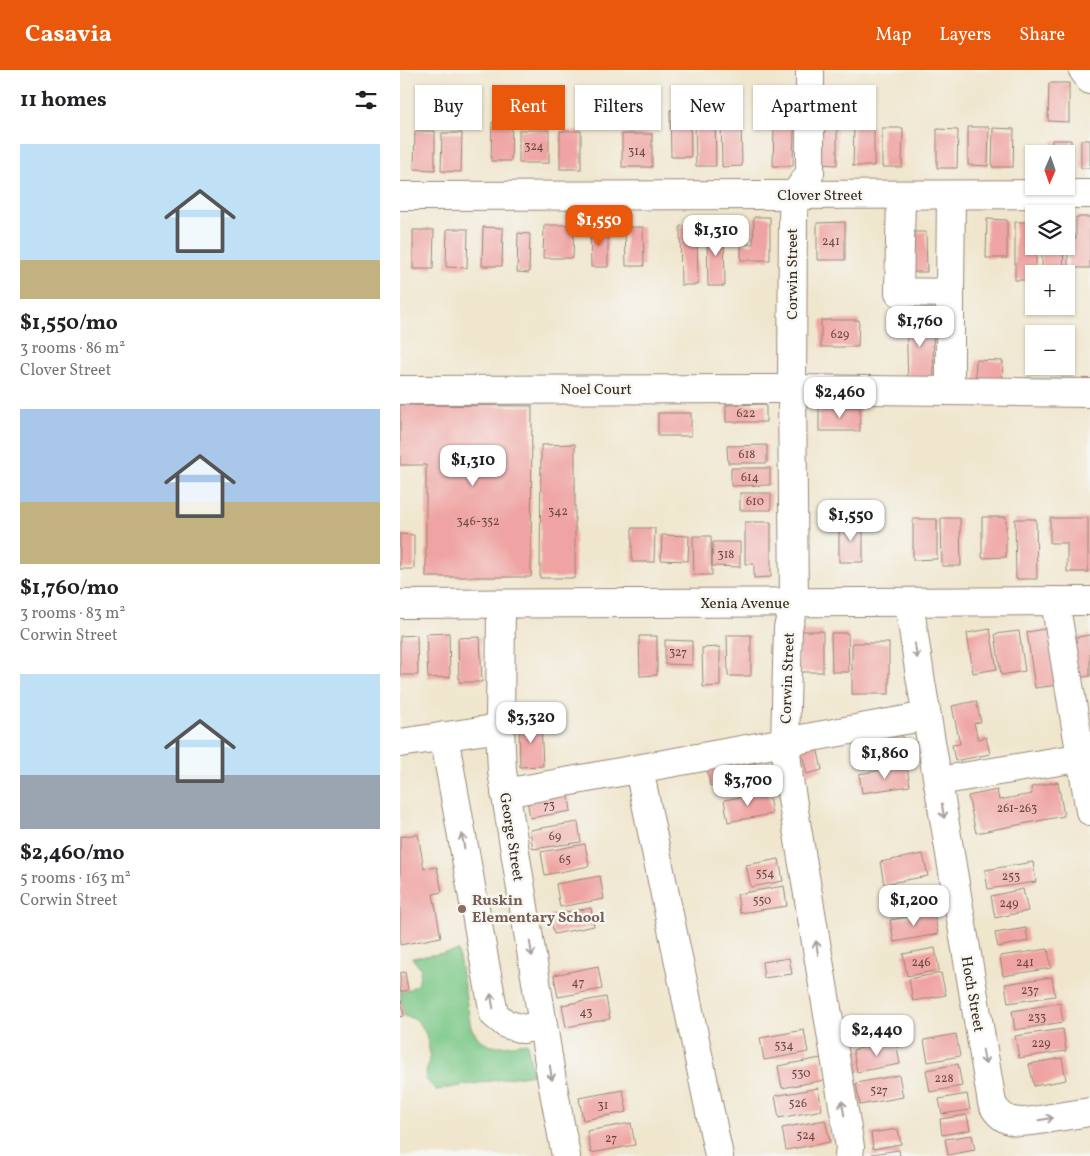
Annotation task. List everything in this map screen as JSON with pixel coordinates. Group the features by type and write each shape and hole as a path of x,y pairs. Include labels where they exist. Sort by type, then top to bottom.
{"street":[{"path":"794,196 810,173 810,70"},
{"path":"1083,70 1090,80"},
{"name":"Clover Street","path":"400,196 1090,194"},
{"path":"901,195 899,292 950,293"},
{"path":"950,390 951,195"},
{"name":"Corwin Street","path":"794,196 792,389 794,603 788,628 785,742 789,780 850,1156"},
{"name":"Noel Court","path":"400,390 792,389 1090,393"},
{"path":"1055,601 1086,756 1090,811"},
{"name":"Xenia Avenue","path":"400,604 1090,601"},
{"name":"Hoch Street","path":"909,602 992,1103 1002,1117 1021,1123 1090,1112"},
{"name":"George Street","path":"501,604 500,728 502,771 566,1156"},
{"path":"505,793 927,716"},
{"path":"400,743 500,728"},
{"path":"444,736 494,1014 506,1024 522,1028 543,1025"},
{"path":"938,781 1086,756"},
{"path":"639,769 719,1156"}],"green space":[{"path":"458,951 471,1028 480,1040 490,1046 527,1043 533,1074 436,1090 425,1079 430,1054 426,1034 416,1019 404,1016 400,992 418,984 421,969 412,958"}],"building":[{"path":"1049,83 1069,83 1069,122 1048,121"},
{"path":"670,110 671,130 690,130 691,157 671,157"},
{"path":"492,122 492,130 512,130 511,161 491,161"},
{"path":"968,127 989,127 988,166 968,165"},
{"path":"882,128 903,128 902,167 882,167"},
{"path":"993,128 1014,129 1013,167 992,167"},
{"path":"937,129 958,130 957,168 937,168"},
{"path":"519,130 549,130 549,163 519,163"},
{"path":"695,130 715,130 716,166 696,166"},
{"path":"721,130 741,130 742,166 722,167"},
{"path":"774,130 794,130 793,166 773,166"},
{"path":"817,130 837,130 837,165 816,164"},
{"path":"854,130 874,130 874,166 853,166"},
{"path":"415,131 435,131 435,170 414,169"},
{"path":"560,131 581,131 581,169 560,169"},
{"path":"442,133 462,133 461,172 441,171"},
{"path":"622,134 652,134 652,167 622,167"},
{"path":"1052,140 1071,140 1071,145 1052,145"},
{"path":"1081,140 1090,140 1090,168 1081,168"},
{"path":"754,217 770,217 770,260 741,260 741,244 753,244"},
{"path":"1076,217 1090,217 1090,268 1075,268 1075,265 1068,265 1068,255 1075,255"},
{"path":"987,219 1007,220 1007,258 986,258"},
{"path":"845,222 845,260 817,260 817,223"},
{"path":"1015,222 1025,222 1025,255 1036,255 1036,265 1025,265 1025,280 1015,280"},
{"path":"544,225 574,225 573,258 543,258"},
{"path":"680,226 697,226 698,285 681,285"},
{"path":"483,227 503,228 502,266 482,266"},
{"path":"625,227 643,227 644,266 626,266"},
{"path":"590,228 608,228 608,267 591,267"},
{"path":"707,228 724,228 725,286 708,286"},
{"path":"447,229 468,229 467,268 446,267"},
{"path":"413,230 434,230 433,269 413,269"},
{"path":"910,232 926,232 927,272 910,272"},
{"path":"518,233 530,234 529,273 517,272"},
{"path":"1042,255 1063,255 1064,265 1042,265"},
{"path":"906,309 933,309 934,386 908,387"},
{"path":"821,320 859,320 858,347 821,347"},
{"path":"976,360 1003,361 1002,386 975,385"},
{"path":"766,404 766,422 726,422 726,405"},
{"path":"400,405 532,406 531,577 426,577 426,465 400,465"},
{"path":"819,407 860,407 860,431 819,431"},
{"path":"658,413 691,413 691,436 658,436"},
{"path":"575,444 575,578 540,578 541,445"},
{"path":"767,445 767,463 728,463 727,446"},
{"path":"731,468 770,468 770,485 731,486"},
{"path":"740,493 771,493 771,510 740,510"},
{"path":"982,517 1006,517 1006,557 982,558"},
{"path":"941,518 960,518 961,566 942,566"},
{"path":"1050,518 1088,518 1088,572 1067,572 1067,543 1050,543"},
{"path":"913,519 937,519 937,559 913,560"},
{"path":"1015,519 1036,519 1037,579 1016,579"},
{"path":"745,522 771,522 771,577 754,578 754,564 745,564"},
{"path":"839,522 863,522 863,562 839,562"},
{"path":"632,528 655,528 654,562 632,562"},
{"path":"400,534 414,535 414,569 400,569"},
{"path":"662,535 689,536 688,561 661,560"},
{"path":"693,536 711,536 712,575 694,575"},
{"path":"713,542 740,542 740,567 712,566"},
{"path":"1050,628 1058,685 1035,688 1027,632"},
{"path":"990,629 997,669 973,673 967,633"},
{"path":"799,631 823,631 823,672 799,672"},
{"path":"1019,631 1025,671 1001,675 995,634"},
{"path":"449,633 450,677 428,678 426,634"},
{"path":"831,633 848,633 849,672 832,672"},
{"path":"417,635 418,675 400,675 400,636"},
{"path":"727,635 751,635 751,676 728,676"},
{"path":"1090,635 1090,676 1077,678 1071,638"},
{"path":"639,636 657,636 657,675 640,676"},
{"path":"480,637 482,682 459,682 458,638"},
{"path":"665,640 692,641 692,665 665,664"},
{"path":"852,643 889,643 889,694 852,694"},
{"path":"720,647 720,686 703,687 702,648"},
{"path":"976,701 981,722 974,723 978,739 986,737 990,754 955,761 952,745 960,744 952,706"},
{"path":"519,722 541,722 543,766 520,767"},
{"path":"901,729 905,751 873,757 869,735"},
{"path":"816,742 822,770 807,774 800,746"},
{"path":"755,760 758,779 710,786 707,767"},
{"path":"907,766 910,786 862,793 859,774"},
{"path":"1058,782 1064,816 976,833 968,796 997,790 999,800 1032,794 1031,787"},
{"path":"568,792 571,811 530,818 527,799"},
{"path":"768,792 772,814 728,822 724,800"},
{"path":"578,822 581,842 533,849 530,830"},
{"path":"418,834 424,869 437,867 442,892 433,894 441,937 400,945 400,837"},
{"path":"585,844 589,866 545,875 541,852"},
{"path":"923,854 928,876 884,884 880,862"},
{"path":"779,859 783,881 751,887 746,865"},
{"path":"1033,862 1036,882 988,889 985,870"},
{"path":"600,876 604,899 560,907 556,884"},
{"path":"784,886 787,906 740,913 737,894"},
{"path":"1023,889 1028,911 995,918 991,896"},
{"path":"591,908 594,926 554,934 550,915"},
{"path":"934,912 938,934 894,942 890,920"},
{"path":"1026,928 1028,941 998,947 995,933"},
{"path":"935,948 939,970 907,976 903,954"},
{"path":"1048,949 1051,968 1003,976 1000,956"},
{"path":"789,958 792,974 764,978 762,962"},
{"path":"598,966 602,989 558,997 554,975"},
{"path":"405,972 408,990 400,992 400,973"},
{"path":"941,973 946,995 913,1001 909,979"},
{"path":"1052,977 1055,996 1008,1003 1005,984"},
{"path":"606,997 610,1019 566,1027 562,1005"},
{"path":"400,1000 404,1016 400,1017"},
{"path":"1060,1003 1063,1022 1015,1030 1012,1011"},
{"path":"1063,1029 1066,1051 1019,1058 1015,1036"},
{"path":"804,1030 808,1052 764,1060 760,1038"},
{"path":"956,1034 960,1056 928,1062 924,1040"},
{"path":"896,1041 900,1064 857,1072 853,1050"},
{"path":"821,1058 825,1080 782,1088 778,1066"},
{"path":"1062,1058 1066,1080 1034,1086 1029,1064"},
{"path":"958,1064 962,1086 930,1092 926,1070"},
{"path":"899,1075 903,1097 860,1105 856,1083"},
{"path":"818,1088 822,1110 779,1118 775,1096"},
{"path":"623,1090 627,1112 583,1120 579,1098"},
{"path":"967,1094 970,1110 942,1114 939,1099"},
{"path":"967,1115 970,1130 942,1135 940,1119"},
{"path":"825,1120 830,1142 786,1150 782,1128"},
{"path":"631,1123 635,1145 591,1153 587,1131"},
{"path":"898,1129 901,1144 873,1149 871,1133"},
{"path":"972,1135 975,1150 948,1155 945,1139"},
{"path":"899,1150 900,1156 872,1156 872,1154"}],"place":[{"name":"Ruskin Elementary School","path":"462,909"}]}
